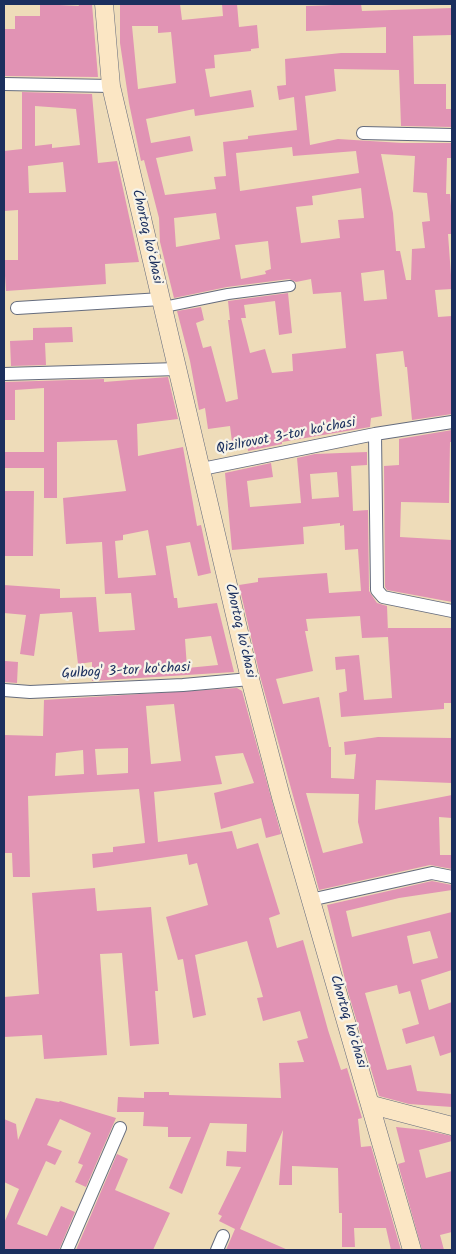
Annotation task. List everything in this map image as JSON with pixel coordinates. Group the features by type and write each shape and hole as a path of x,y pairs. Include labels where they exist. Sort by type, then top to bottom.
{"main road":[{"name":"Chortoq koʻchasi","path":"104,4 111,86 250,679 310,900 372,1106 412,1250"},
{"path":"372,1106 452,1126"}],"street":[{"path":"4,84 111,86"},
{"path":"363,133 452,135"},
{"path":"17,308 162,303 290,286"},
{"path":"4,374 178,369"},
{"name":"Qizilrovot 3-tor koʻchasi","path":"202,468 375,434 452,422"},
{"name":"Qizilrovot 3-tor koʻchasi","path":"375,434 377,590 382,597 452,611"},
{"name":"Gulbog' 3-tor koʻchasi","path":"4,690 40,691 184,685 250,679"},
{"path":"310,900 432,873 452,877"},
{"path":"66,1250 120,1128"},
{"path":"217,1250 223,1236"}],"building":[{"path":"40,4 79,6 78,4 92,4 98,77 4,76 4,29 15,29 15,16 40,16"},
{"path":"120,4 180,4 182,20 223,16 222,4 237,4 239,27 257,25 259,48 251,49 251,51 214,55 215,68 205,69 210,97 251,90 254,107 195,116 194,109 146,119 151,143 190,136 193,151 156,158 165,195 216,189 214,177 226,176 223,142 248,139 248,136 297,130 294,97 279,100 277,86 286,85 285,59 341,53 386,53 386,27 306,31 306,6 361,4 362,11 452,8 452,35 413,36 414,84 446,84 446,109 452,109 452,127 401,126 399,70 334,69 336,91 305,96 310,145 338,139 402,143 452,143 452,158 447,158 446,194 450,194 452,218 452,234 448,234 452,289 435,290 438,317 452,316 452,414 412,420 407,367 405,367 403,351 376,354 382,416 371,418 370,427 282,442 282,444 248,451 247,440 232,442 230,426 208,429 205,408 199,410 190,361 177,311 201,307 204,320 196,323 203,348 211,346 226,402 238,399 228,320 230,320 228,301 288,293 292,333 279,335 275,301 244,305 246,318 241,318 250,353 265,349 272,373 293,371 292,354 346,348 341,292 313,294 311,279 296,282 289,279 227,287 174,298 160,242 159,218 144,160 141,161 129,103 120,43","holes":["132,26 158,26 158,33 171,32 176,83 138,89","292,147 293,156 356,151 359,173 240,191 236,153","381,154 415,156 413,192 427,193 430,221 422,222 425,248 412,249 411,280 406,280 400,251 396,251 393,213","361,188 364,218 338,220 340,238 301,243 296,207 313,205 312,196","216,213 220,239 176,247 174,218","268,241 271,269 265,271 266,274 241,279 235,245","384,270 387,299 364,301 361,273"]},
{"path":"22,92 92,94 98,163 117,161 139,262 105,264 106,284 6,291 4,260 18,260 18,210 4,211 4,151 22,149","holes":["35,106 76,109 80,145 52,148 52,144 35,146","63,162 66,192 29,193 28,166"]},
{"path":"72,327 73,342 45,343 46,365 11,366 10,341 33,340 33,328"},
{"path":"168,377 178,419 137,424 138,456 183,447 197,526 201,525 211,573 198,576 190,542 166,546 174,598 177,598 178,608 217,603 234,672 92,681 92,662 78,664 72,612 40,614 34,656 20,654 26,615 4,613 4,585 60,589 60,598 96,597 99,632 135,630 131,593 105,594 102,542 66,544 63,498 126,491 117,440 57,442 57,498 44,498 44,468 4,468 4,452 44,452 44,388 15,390 15,420 4,420 4,382 104,379 104,382","holes":["148,530 156,575 118,578 115,541 123,540 123,535","211,636 218,665 187,668 185,639"]},
{"path":"452,430 452,442 450,442 449,503 401,502 400,537 452,540 452,602 387,590 385,587 384,466 399,465 399,439"},
{"path":"367,452 367,465 351,466 353,511 368,510 369,591 377,603 387,606 388,632 388,628 452,628 452,703 444,703 444,709 341,717 339,693 347,691 345,669 336,670 335,657 359,655 364,700 392,698 388,637 362,638 360,616 306,619 308,631 305,631 313,671 276,679 283,704 319,697 329,747 331,747 331,778 354,779 356,754 345,755 344,742 378,737 452,738 452,783 376,780 375,810 452,795 452,818 439,817 440,855 452,855 452,869 430,865 319,890 260,676 239,585 258,582 258,578 327,573 329,593 361,591 358,549 345,550 344,525 340,526 340,523 303,527 304,544 232,550 225,473 271,463 273,477 247,481 250,507 301,503 297,458 315,454","holes":["337,472 339,497 312,499 310,474","306,793 359,794 358,822 363,843 323,853"]},
{"path":"4,491 34,491 33,556 4,556"},
{"path":"5,661 18,662 17,683 4,682"},
{"path":"237,688 242,691 281,834 266,838 261,818 221,829 214,793 254,783 243,753 215,756 222,784 154,792 158,842 232,831 237,849 258,843 280,914 269,918 277,948 303,940 341,1070 347,1068 362,1118 358,1119 361,1147 371,1146 401,1250 391,1250 386,1228 354,1228 355,1247 342,1247 342,1213 339,1213 338,1168 292,1166 292,1185 279,1185 283,1130 240,1229 288,1250 226,1250 235,1229 219,1221 222,1216 218,1214 241,1167 226,1166 227,1151 246,1152 247,1124 210,1123 182,1194 169,1188 191,1137 168,1137 168,1127 143,1126 144,1112 117,1112 118,1097 144,1098 144,1092 169,1092 169,1095 281,1098 279,1063 304,1062 297,1041 308,1038 300,1011 263,1021 257,998 263,997 247,941 195,955 206,1015 193,1018 183,959 178,960 166,917 208,905 197,863 189,865 187,854 93,868 92,854 113,852 113,847 145,843 139,789 28,796 30,877 13,877 12,853 4,853 4,735 43,736 44,700","holes":["174,704 181,761 151,764 146,706","128,748 128,773 97,775 95,749","83,750 84,774 55,776 56,753"]},
{"path":"432,881 452,885 452,890 399,898 346,911 352,937 452,912 452,970 421,980 429,1010 452,1002 452,1052 440,1056 434,1036 406,1044 402,1029 419,1024 410,991 399,994 397,985 365,993 387,1070 411,1065 417,1091 452,1094 452,1107 409,1104 379,1096 348,992 327,905","holes":["430,931 438,958 413,964 407,936"]},
{"path":"95,888 97,911 151,907 158,991 155,991 159,1044 130,1046 122,953 100,954 107,1055 44,1059 42,1035 4,1037 4,997 39,994 32,893"},
{"path":"36,1098 60,1101 116,1118 86,1187 75,1182 83,1165 78,1163 91,1133 60,1119 47,1145 62,1151 55,1165 46,1161 17,1224 47,1236 61,1206 75,1212 59,1250 4,1250 4,1223 19,1189 4,1182 4,1119 16,1124 18,1140"},
{"path":"396,1127 452,1136 452,1141 419,1150 426,1178 452,1171 452,1232 440,1235 444,1250 422,1250 398,1164 405,1162"},
{"path":"117,1154 128,1159 115,1190 170,1213 153,1250 76,1250"}]}
